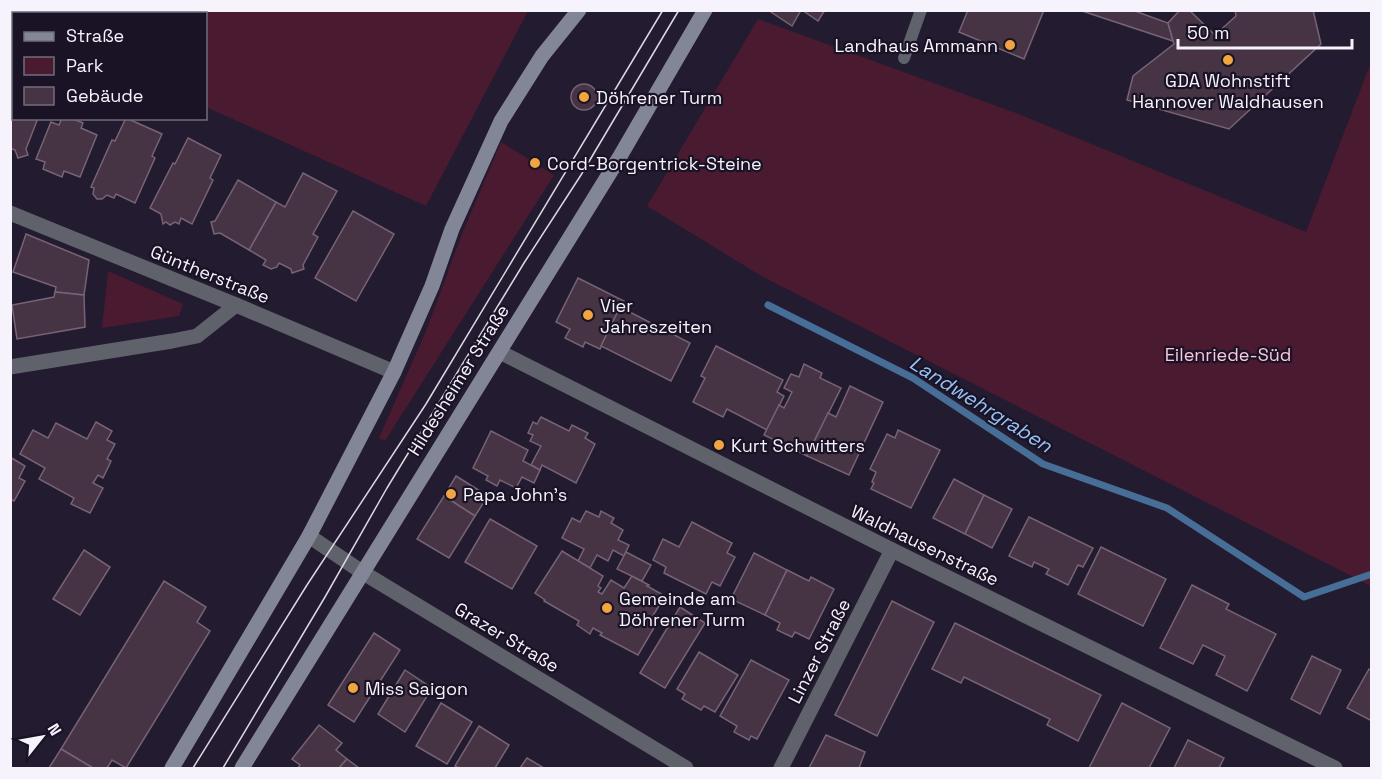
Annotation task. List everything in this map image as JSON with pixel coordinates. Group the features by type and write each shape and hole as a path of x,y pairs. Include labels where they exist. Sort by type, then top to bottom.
{"main road":[{"path":"172,768 309,536 394,372 432,286 452,229 501,121 542,56 579,10"},
{"name":"Hildesheimer Straße","path":"242,768 619,158 705,10"}],"street":[{"name":"Güntherstraße","path":"10,213 394,372"},
{"path":"10,367 196,336 236,305"},
{"name":"Waldhausenstraße","path":"500,352 892,550 1335,768"},
{"name":"Grazer Straße","path":"309,536 362,572 686,768"},
{"name":"Linzer Straße","path":"781,768 892,550"}],"lane":[{"path":"904,58 921,10"}],"green space":[{"path":"11,10 528,10 426,206 207,107 207,12 12,12 11,18"},
{"name":"Eilenriede-Süd","path":"758,19 1016,113 1306,232 1371,62 1371,586 763,277 647,206"},
{"path":"501,142 554,175 385,441 379,438 426,331 462,234"},
{"path":"108,271 183,304 179,316 102,328"}],"building":[{"path":"768,10 801,10 792,26"},
{"path":"802,10 825,10 818,21"},
{"name":"Landhaus Ammann","path":"968,10 1044,10 1024,59 959,32"},
{"path":"1079,10 1132,10 1168,23 1173,41"},
{"name":"GDA Wohnstift Hannover Waldhausen","path":"1180,10 1189,10 1215,35 1236,16 1235,10 1313,10 1321,44 1229,129 1127,100 1133,76 1174,44 1168,23"},
{"name":"Döhrener Turm","path":"584,84 593,88 597,97 593,106 584,110 575,106 571,97 575,88"},
{"path":"10,88 12,88 12,120 37,120 26,149 28,155 18,158 15,150 10,148"},
{"path":"61,120 76,120 83,123 81,128 97,135 80,177 64,171 62,177 43,169 45,162 36,159 51,122 59,125"},
{"path":"125,120 130,120 162,134 152,156 155,158 135,203 116,194 114,198 107,195 102,199 97,199 93,194 94,188 91,187 112,140 115,141"},
{"path":"188,138 221,155 210,178 213,180 192,224 181,218 179,224 175,222 170,225 166,222 163,224 161,214 150,208"},
{"path":"303,173 337,191 313,234 318,237 303,265 304,269 292,273 291,269 279,263 277,267 271,269 263,265 266,260 249,250 276,202 285,207"},
{"path":"238,180 276,202 249,250 220,233 214,234 211,222 215,221"},
{"path":"353,211 394,234 356,301 315,278"},
{"path":"26,234 89,260 84,295 55,292 56,287 13,272"},
{"name":"Vier Jahreszeiten","path":"578,278 624,301 600,349 585,342 583,347 565,338 570,329 556,322"},
{"path":"55,292 84,295 85,327 17,339 12,305 54,297"},
{"path":"620,307 690,343 671,381 601,346"},
{"path":"716,346 783,380 777,392 784,396 767,430 727,409 723,417 693,402 705,378 701,376"},
{"path":"804,364 822,373 820,378 841,388 807,456 764,435 779,405 784,408 792,392 784,388 791,374 799,377"},
{"path":"850,386 883,402 849,475 807,456 828,413 836,417"},
{"path":"541,417 569,431 572,425 588,433 585,438 595,444 576,483 542,465 540,470 531,465 541,446 530,441 533,435 528,433 533,422 537,424"},
{"path":"96,422 112,431 107,440 115,444 107,459 111,461 103,478 98,475 93,483 103,488 90,513 71,504 74,498 39,479 45,468 20,454 33,430 48,438 56,423 87,439"},
{"path":"898,430 940,450 911,508 871,489 876,472 870,469 887,434 895,438"},
{"path":"491,431 528,450 523,461 540,470 534,483 522,477 516,488 500,480 497,486 486,480 488,476 473,468"},
{"path":"10,457 25,466 19,478 25,481 14,501 10,499"},
{"path":"456,476 488,496 475,516 444,496"},
{"path":"954,479 984,495 965,534 933,518"},
{"path":"984,495 1012,509 992,548 965,534"},
{"path":"444,496 475,516 449,558 417,539"},
{"path":"586,511 599,517 601,511 614,518 611,523 623,530 618,540 629,545 624,556 613,550 608,561 597,555 590,568 578,561 584,549 562,538 572,518 580,522"},
{"path":"1029,517 1093,548 1083,567 1078,565 1068,585 1046,574 1049,569 1034,562 1032,567 1009,556"},
{"path":"490,519 537,546 512,589 465,562"},
{"path":"692,522 732,543 727,553 735,557 720,586 712,582 706,594 664,573 666,567 653,560 663,539 679,547"},
{"path":"1101,547 1166,579 1143,626 1078,594"},
{"path":"84,550 110,567 80,615 53,599"},
{"name":"Gemeinde am Döhrener Turm","path":"562,551 603,576 598,586 601,588 598,592 602,594 611,580 624,588 632,576 665,596 649,622 655,626 638,655 600,635 602,633 593,628 590,634 577,625 579,621 544,601 535,593"},
{"path":"626,552 651,565 642,581 617,569"},
{"path":"754,553 787,570 765,615 731,599"},
{"path":"787,570 809,581 811,577 834,589 809,639 795,632 792,637 777,630 780,623 765,615"},
{"path":"164,581 206,607 197,622 210,631 126,768 112,760 107,768 93,768 61,749"},
{"path":"1192,585 1229,604 1226,609 1276,634 1247,691 1216,675 1225,656 1203,645 1193,664 1160,648"},
{"path":"892,601 934,622 877,736 835,715"},
{"path":"680,607 705,623 665,688 640,673"},
{"path":"955,623 1101,695 1078,741 1047,725 1050,719 964,677 961,683 932,669"},
{"path":"374,633 400,650 354,722 328,705"},
{"path":"699,652 738,675 715,712 704,706 701,710 682,699 685,694 677,689"},
{"path":"1312,656 1341,670 1320,714 1291,699"},
{"path":"751,660 789,680 757,739 751,736 749,740 734,732 737,726 720,716"},
{"path":"1369,669 1372,671 1372,721 1347,708"},
{"path":"405,670 432,688 405,732 378,714"},
{"path":"441,703 472,722 447,764 416,746"},
{"path":"1122,703 1170,728 1149,768 1089,768"},
{"path":"319,725 342,743 336,750 347,759 339,768 298,768 300,765 292,759"},
{"path":"479,726 509,745 495,768 455,766"},
{"path":"826,735 865,752 859,768 809,768"},
{"path":"1188,740 1224,758 1219,768 1174,768"},
{"path":"61,749 93,768 49,768"},
{"path":"527,758 544,768 520,768"},
{"path":"347,759 359,768 339,768"}],"waterway":[{"name":"Landwehrgraben","path":"768,305 913,378 1043,464 1167,508 1304,597 1372,574"}],"tram line":[{"path":"193,768 307,585 426,404 663,10"},
{"path":"223,768 387,488 524,263 581,175 679,10"}],"place":[{"name":"Landhaus Ammann","path":"1010,45"},
{"name":"GDA Wohnstift Hannover Waldhausen","path":"1228,60"},
{"name":"Döhrener Turm","path":"584,97"},
{"name":"Cord-Borgentrick-Steine","path":"535,163"},
{"name":"Vier Jahreszeiten","path":"588,315"},
{"name":"Kurt Schwitters","path":"719,445"},
{"name":"Papa John's","path":"451,494"},
{"name":"Gemeinde am Döhrener Turm","path":"607,608"},
{"name":"Miss Saigon","path":"353,688"}]}
